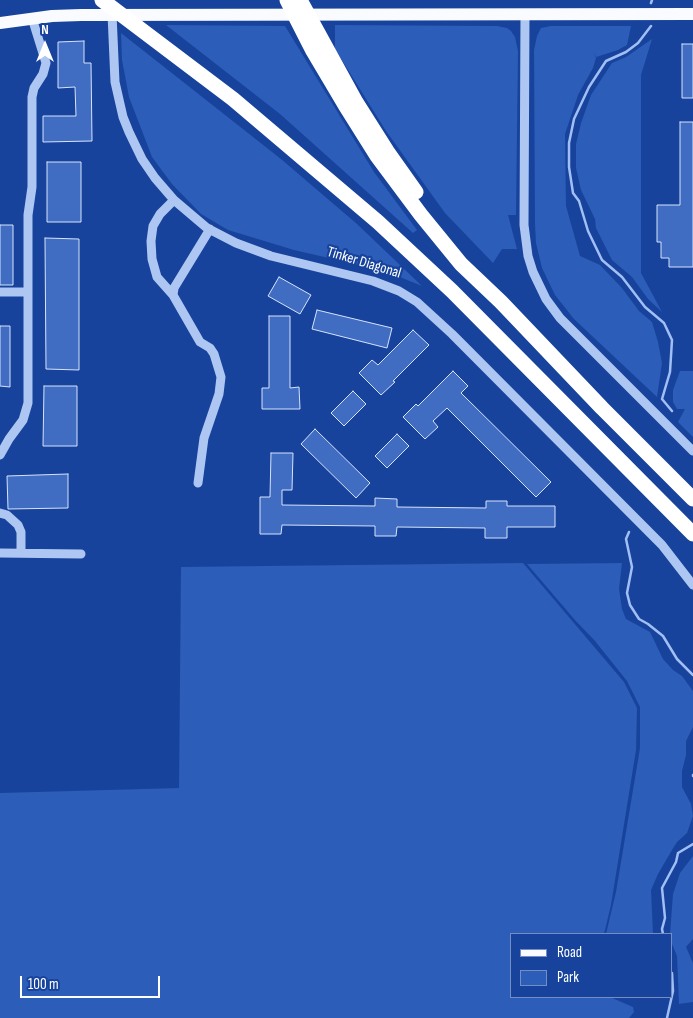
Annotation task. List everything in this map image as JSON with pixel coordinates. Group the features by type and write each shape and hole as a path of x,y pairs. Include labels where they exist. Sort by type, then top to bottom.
{"highway":[{"name":"Tinker Diagonal","path":"102,0 183,59 322,172 452,291 693,534"},
{"path":"287,0 387,151 430,211 500,302 693,498"},
{"path":"300,0 320,52"}],"main road":[{"path":"0,23 52,16 112,14 693,14"}],"street":[{"name":"Tinker Diagonal","path":"112,14 113,53 117,91 129,132 142,159 174,200 210,229 250,249 373,281 399,291 417,302 452,334 662,545 693,585"},
{"path":"525,14 524,225 528,256 533,272 546,300 560,318 693,451"},
{"path":"0,454 23,420 28,403 28,215 32,187 32,97 34,88 43,74 46,63 32,18"},
{"path":"174,200 160,214 153,226 151,241 152,259 157,276 173,295 200,342 210,348 214,354 221,377 219,394 204,438 198,483"},
{"path":"173,295 174,288 210,229"},
{"path":"0,292 28,292"},
{"path":"0,513 7,515 18,525 21,532 21,553"},
{"path":"0,552 81,554"}],"green space":[{"path":"166,25 285,26 374,172 417,230 413,233 280,114"},
{"path":"335,25 497,26 511,31 515,37 518,51 516,215 508,215 517,249 502,249 493,263 445,213 386,131 335,49"},
{"path":"551,26 631,26 627,45 596,57 593,51 596,58 593,68 578,95 565,134 566,206 580,256 600,265 622,288 639,311 652,322 662,363 657,397 574,319 555,295 542,268 536,243 535,224 534,50 541,28"},
{"path":"121,33 281,159 357,224 422,286 385,271 294,250 228,230 201,214 172,184 152,157 129,97 122,60"},
{"path":"652,39 641,75 641,273 662,312 648,299 632,277 612,260 596,228 595,219 581,190 576,168 576,144 591,95 612,63 626,57"},
{"path":"680,371 693,371 693,437 678,422 685,409 677,409 673,402 673,390"},
{"path":"523,563 624,682 637,708 636,750 611,905 604,933 510,933 510,998 612,998 633,1007 634,1012 629,1018 0,1018 0,793 179,788 181,567"},
{"path":"622,563 619,589 622,609 626,619 650,632 663,659 673,670 682,676 693,691 693,727 686,741 682,787 691,804 693,816 687,833 677,842 651,890 653,933 606,933 616,892 640,748 640,707 627,681 595,641 527,564"},
{"path":"693,856 693,939 686,947 693,963 693,1002 679,1004 677,956 673,946 673,933 670,933 673,894 680,873"}],"building":[{"path":"84,41 84,63 91,63 92,141 43,142 43,116 76,116 75,87 58,88 58,42"},
{"path":"682,44 693,44 693,98 682,98"},
{"path":"680,122 693,122 693,267 669,267 669,258 661,258 661,242 657,242 657,205 680,205"},
{"path":"47,162 81,162 81,222 47,222"},
{"path":"0,225 13,225 13,285 0,285"},
{"path":"45,238 79,239 79,370 46,369"},
{"path":"279,277 311,295 300,314 268,296"},
{"path":"317,310 392,328 387,348 312,329"},
{"path":"269,316 290,316 290,388 299,387 300,409 262,409 262,388 269,388"},
{"path":"0,326 10,326 10,387 0,386"},
{"path":"413,330 429,345 381,395 359,373 372,360 378,365"},
{"path":"453,371 468,386 461,393 551,482 536,497 447,408 433,421 438,427 425,439 403,417 416,404 418,406"},
{"path":"44,386 77,386 77,446 43,446"},
{"path":"353,391 366,404 344,426 331,413"},
{"path":"315,429 370,483 356,498 301,444"},
{"path":"397,434 409,446 387,468 375,456"},
{"path":"271,453 293,453 292,490 282,490 282,505 375,506 375,498 397,499 397,507 486,508 486,501 507,501 507,506 555,506 555,527 507,527 507,538 485,538 485,528 397,527 396,536 375,536 375,526 282,525 281,534 260,534 260,497 270,497"},
{"path":"68,474 68,508 8,509 7,476"}],"waterway":[{"path":"651,26 638,43 626,52 606,61 589,87 574,119 569,143 569,167 573,193 579,201 588,231 602,260 622,277 645,307 664,323 672,340 670,372 662,399 672,411"},
{"path":"629,532 626,539 632,567 627,593 630,605 639,619 663,636 677,659 693,675"},
{"path":"663,933 665,918 662,888 676,862 678,853 693,844"},
{"path":"667,1018 671,998"}]}
